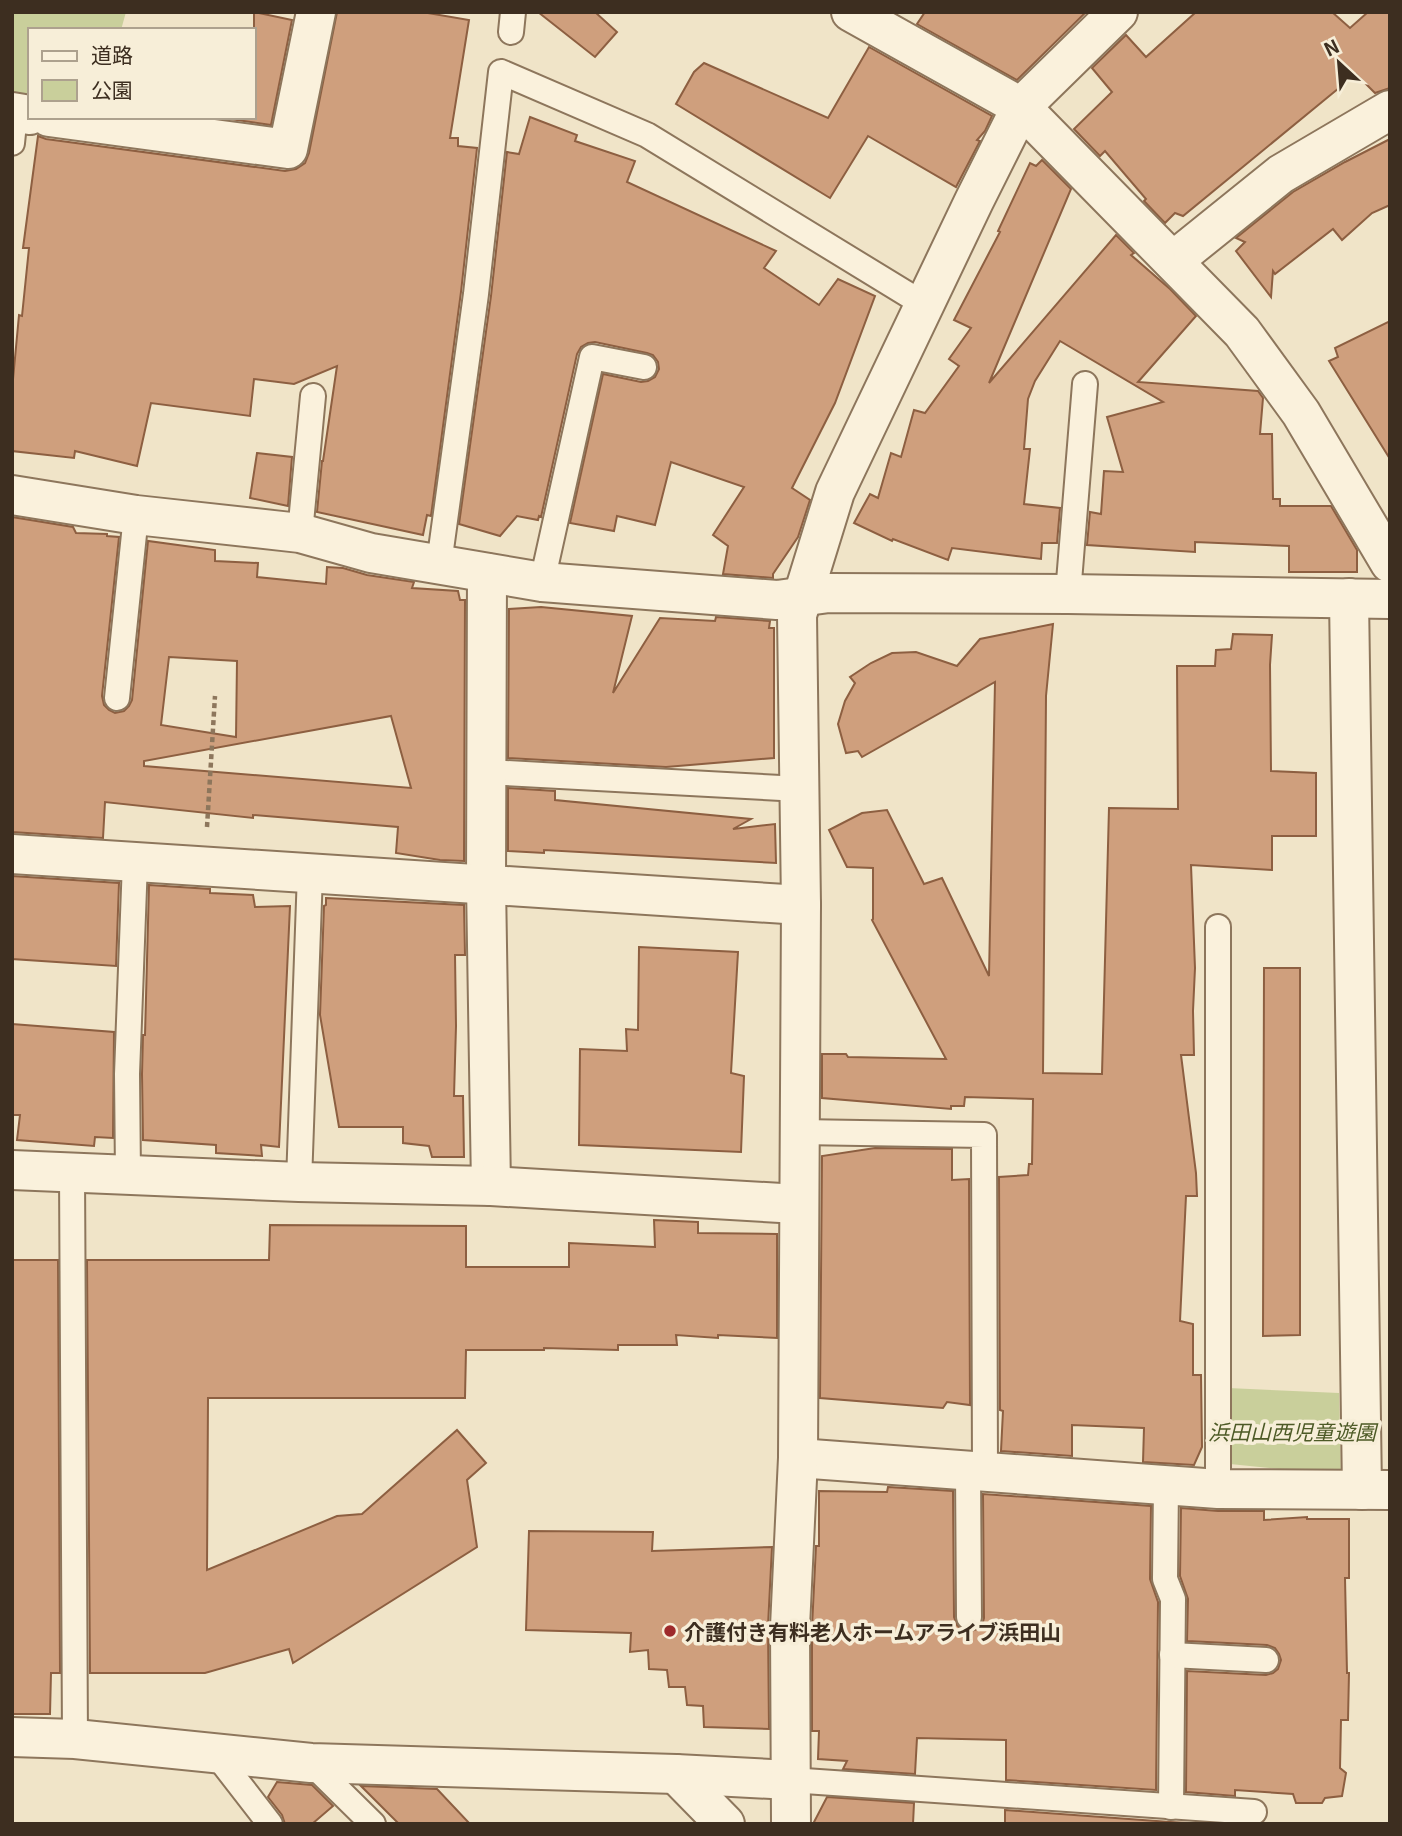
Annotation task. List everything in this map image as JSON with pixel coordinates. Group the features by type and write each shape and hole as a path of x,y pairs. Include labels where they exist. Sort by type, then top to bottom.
{"street":[{"path":"24,120 288,149 316,12"},
{"path":"851,12 1021,107 1173,261 1242,332 1301,412 1390,563"},
{"path":"791,1824 790,1627 798,1458 801,905 797,615 835,492 1021,107 1118,12"},
{"path":"1173,261 1281,174 1390,110"},
{"path":"12,495 136,515 300,533 371,553 542,582 777,600 829,593 1390,598"},
{"path":"487,573 486,885 491,1186"},
{"path":"798,1458 1218,1489 1376,1490 1349,598"},
{"path":"12,854 801,905"},
{"path":"12,1170 299,1182 491,1186 798,1204"},
{"path":"12,1737 75,1739 310,1763 790,1780"},
{"path":"676,1774 725,1824"}],"lane":[{"path":"439,564 477,293 501,72 647,135 925,305"},
{"path":"542,582 592,358 644,367"},
{"path":"1068,594 1085,384"},
{"path":"300,533 313,396"},
{"path":"117,698 136,515"},
{"path":"486,772 800,789"},
{"path":"128,1175 127,1074 135,862"},
{"path":"299,1182 310,873"},
{"path":"1218,927 1218,1489"},
{"path":"799,1132 984,1135 976,1472 969,1617"},
{"path":"72,1172 75,1739"},
{"path":"1166,1485 1165,1579 1173,1600 1171,1807"},
{"path":"1172,1655 1266,1660"},
{"path":"215,1753 270,1824"},
{"path":"310,1763 373,1824"},
{"path":"790,1780 1254,1812"}],"path":[{"path":"205,867 215,696"}],"green space":[{"path":"12,12 126,12 122,28 28,28 28,99 12,97"},
{"name":"浜田山西児童遊園","path":"1228,1388 1339,1393 1341,1475 1230,1464"}],"building":[{"path":"254,12 292,20 271,125 230,119 256,119"},
{"path":"337,12 422,12 469,20 450,138 458,138 458,146 477,148 431,516 427,515 423,535 317,512 337,366 294,384 254,379 250,416 151,403 137,466 75,451 74,458 12,451 12,390 29,248 23,248 38,136 285,171 296,169 305,163 309,153"},
{"path":"538,12 595,12 617,32 595,57"},
{"path":"925,12 1086,12 1017,80 917,24"},
{"path":"1196,12 1332,12 1350,28 1368,12 1390,12 1390,88 1375,93 1356,74 1183,216 1175,213 1165,223 1105,151 1100,156 1074,129 1112,92 1092,68 1126,35 1146,57"},
{"path":"869,47 992,116 977,140 980,141 956,187 868,136 830,198 676,104 694,72 704,63 828,118"},
{"path":"530,117 577,135 575,141 635,161 627,182 776,251 764,268 819,305 838,279 875,296 835,403 792,488 810,500 798,537 773,578 723,574 728,546 713,535 744,487 671,462 655,525 617,516 614,531 570,523 603,374 641,382 655,377 659,369 653,355 595,342 581,347 577,354 541,517 539,516 538,520 517,516 500,536 459,524 491,296 507,152 519,154"},
{"path":"1390,139 1390,205 1372,213 1342,240 1333,229 1275,274 1273,271 1271,297 1236,251 1245,242 1236,238 1293,192"},
{"path":"1042,160 1071,189 989,383 1116,235 1134,253 1131,255 1196,316 1138,382 1258,391 1263,398 1260,434 1272,434 1273,499 1280,499 1280,506 1331,506 1357,550 1357,572 1289,572 1289,546 1195,542 1195,552 1087,545 1090,512 1101,514 1104,471 1123,472 1107,417 1163,402 1060,341 1035,381 1028,399 1024,449 1030,449 1024,504 1060,508 1057,543 1042,543 1041,559 952,548 948,560 893,539 892,541 854,523 870,494 878,498 891,453 901,457 914,410 925,413 959,366 949,359 971,328 954,320 1000,232 998,231 1030,163 1036,166"},
{"path":"1390,321 1390,459 1329,361 1338,357 1335,348"},
{"path":"257,453 292,457 288,506 250,498"},
{"path":"12,517 73,527 76,533 119,537 102,696 104,705 115,713 124,711 132,700 148,541 215,550 215,561 258,563 257,577 326,584 327,567 343,568 367,575 414,582 412,588 458,591 460,600 465,600 464,861 396,853 398,827 253,815 253,818 105,802 103,838 12,832","holes":["169,657 237,661 236,737 161,725","391,716 411,788 144,766 144,761"]},
{"path":"541,607 632,616 613,693 660,618 715,621 716,617 770,621 769,628 774,628 774,758 666,767 508,758 509,609"},
{"path":"1053,624 1046,696 1043,1073 1102,1074 1109,808 1178,809 1177,666 1215,666 1216,650 1231,649 1233,634 1272,635 1271,771 1316,773 1316,836 1272,836 1272,870 1191,865 1195,968 1194,1055 1181,1055 1197,1196 1186,1196 1180,1321 1193,1324 1193,1375 1201,1375 1202,1447 1194,1465 1143,1462 1144,1428 1072,1425 1072,1456 1001,1451 1003,1411 1000,1410 999,1177 1028,1175 1029,1164 1032,1164 1033,1099 965,1097 964,1106 951,1106 951,1109 822,1098 822,1054 946,1059 872,920 873,868 847,867 829,830 862,813 887,810 924,884 942,878 989,976 995,682 862,757 858,751 846,753 838,724 845,701 855,683 850,677 892,653 916,652 957,666 980,639"},
{"path":"508,788 555,791 555,800 751,819 733,829 775,824 776,863 544,850 544,853 508,851"},
{"path":"12,876 119,883 116,966 12,959"},
{"path":"149,885 210,889 210,893 253,895 255,907 290,906 279,1147 261,1145 262,1156 216,1153 216,1145 143,1140 142,1074"},
{"path":"326,898 464,905 465,955 455,955 454,1096 463,1096 464,1157 432,1157 429,1146 403,1143 403,1127 339,1127 320,1015"},
{"path":"639,947 738,952 731,1073 744,1076 741,1152 579,1145 580,1049 627,1051 626,1029 638,1030"},
{"path":"1264,968 1300,968 1300,1335 1263,1336"},
{"path":"12,1024 114,1032 113,1138 95,1137 94,1146 17,1140 20,1115 12,1115"},
{"path":"875,1148 952,1149 952,1180 969,1179 970,1405 947,1402 943,1408 820,1398 822,1156"},
{"path":"654,1220 698,1222 698,1233 777,1234 777,1338 676,1335 677,1345 618,1345 618,1350 466,1350 465,1398 208,1398 207,1570 337,1516 362,1514 457,1430 486,1463 467,1480 477,1547 293,1663 289,1649 205,1673 90,1673 87,1260 269,1260 270,1225 466,1226 466,1267 569,1267 569,1243 655,1247"},
{"path":"12,1260 58,1260 60,1673 51,1673 50,1714 12,1714"},
{"path":"888,1487 953,1491 954,1617 957,1625 968,1632 982,1625 984,1618 983,1494 1151,1506 1150,1579 1158,1602 1156,1790 1006,1780 1006,1740 917,1738 915,1774 843,1769 847,1761 818,1759 819,1731 812,1731 812,1627 816,1546 819,1546 819,1491 887,1492"},
{"path":"1181,1508 1264,1511 1264,1520 1307,1517 1349,1519 1349,1578 1345,1578 1348,1720 1341,1720 1340,1768 1346,1773 1342,1796 1325,1798 1322,1803 1296,1803 1293,1794 1235,1790 1235,1796 1186,1792 1187,1671 1266,1675 1278,1669 1281,1660 1275,1648 1267,1645 1187,1641 1188,1599 1180,1576"},
{"name":"介護付き有料老人ホームアライブ浜田山","path":"529,1531 653,1532 652,1551 772,1547 768,1626 769,1729 704,1727 703,1706 687,1705 685,1687 669,1687 667,1670 649,1669 648,1650 630,1652 631,1633 526,1630"},
{"path":"277,1782 312,1785 333,1806 312,1824 285,1824 282,1815 268,1797"},
{"path":"361,1786 437,1789 470,1824 399,1824"},
{"path":"827,1797 914,1803 913,1824 813,1824"},
{"path":"1005,1810 1170,1822 1208,1824 1005,1824"}],"place":[{"name":"介護付き有料老人ホームアライブ浜田山","path":"670,1631"}]}
